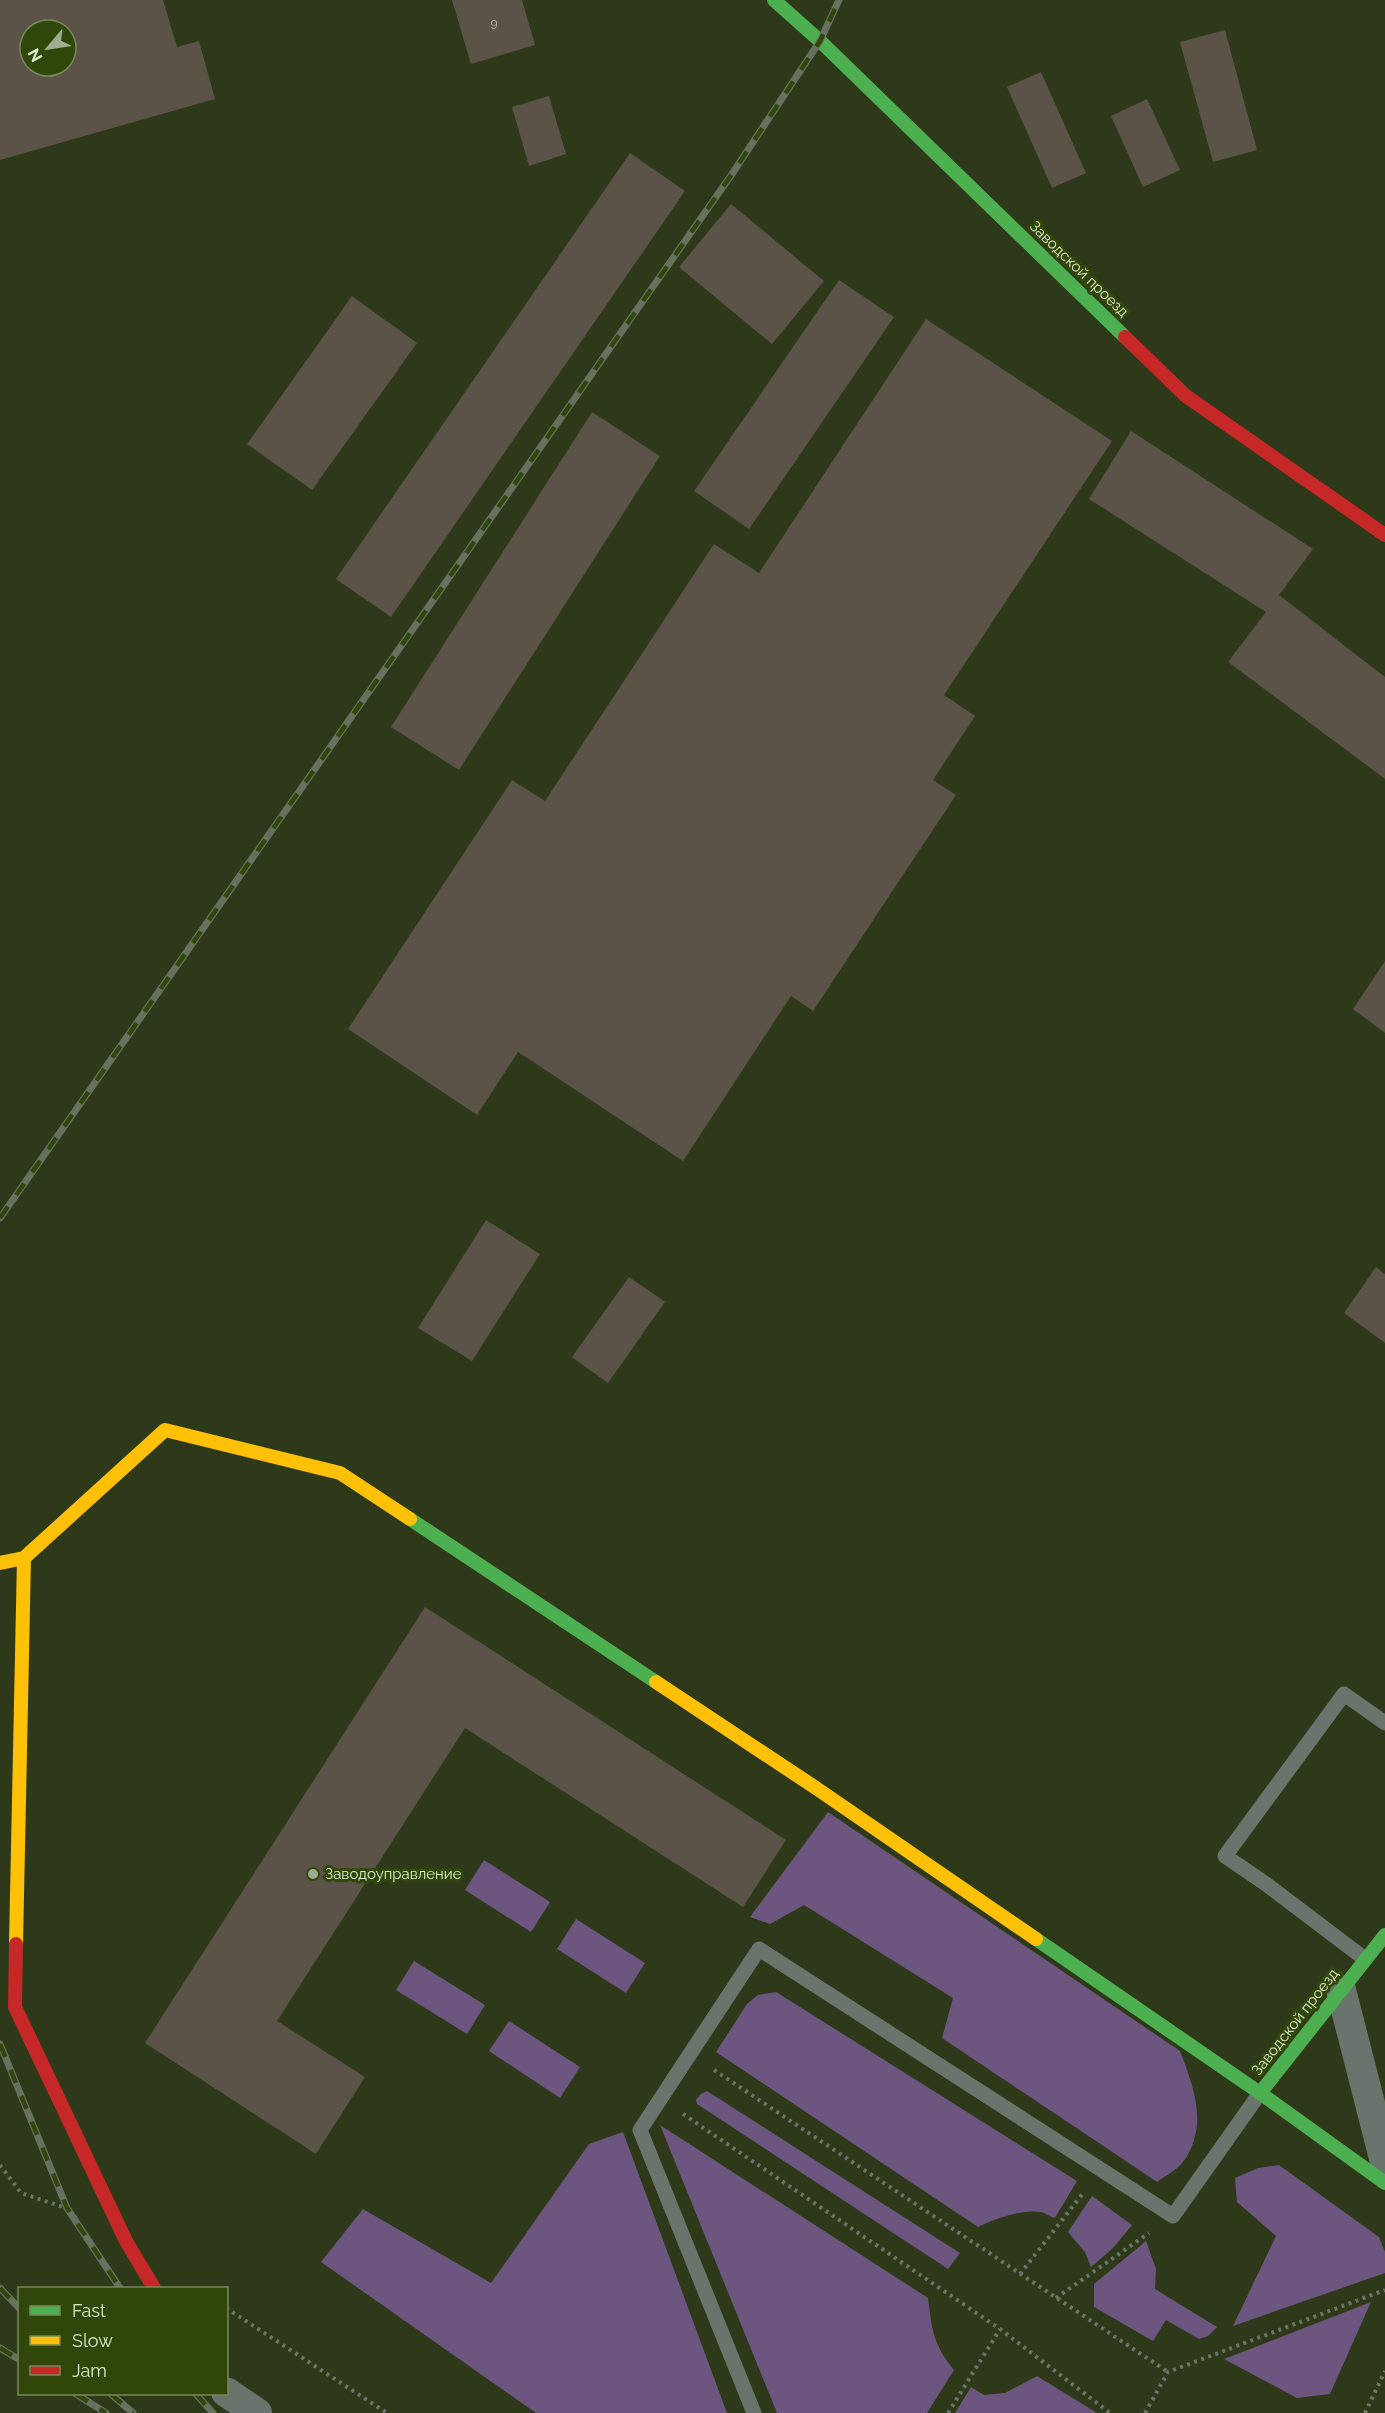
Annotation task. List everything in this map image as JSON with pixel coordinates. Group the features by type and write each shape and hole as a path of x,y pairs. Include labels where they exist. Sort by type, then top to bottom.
{"street":[{"name":"Заводской проезд","path":"774,0 820,41 1186,396 1385,535"},
{"path":"0,1563 24,1558 165,1430 340,1473 816,1788 1260,2093"},
{"path":"24,1558 15,2007 126,2241 153,2287"},
{"name":"Заводской проезд","path":"1385,1935 1260,2093 1385,2183"},
{"path":"1341,1990 1385,2162"},
{"path":"228,2393 257,2413"}],"lane":[{"path":"1365,1959 1225,1856 1344,1694 1385,1723"},
{"path":"754,2413 640,2130 759,1949 1173,2216 1260,2093"}],"path":[{"path":"691,2054 1168,2372"},
{"path":"662,2099 1000,2329 1110,2413"},
{"path":"1020,2274 1101,2170"},
{"path":"1056,2298 1173,2216"},
{"path":"1145,2413 1168,2372 1385,2290"},
{"path":"228,2309 387,2413"},
{"path":"948,2413 1000,2329"},
{"path":"1365,2413 1385,2371"}],"shaded area":[{"path":"828,1812 1180,2051 1194,2093 1197,2121 1191,2148 1183,2162 1157,2182 942,2038 953,1998 804,1905 770,1924 750,1917"},
{"path":"484,1860 550,1902 531,1932 465,1890"},
{"path":"576,1919 645,1963 626,1993 557,1949"},
{"path":"414,1961 485,2005 467,2034 396,1990"},
{"path":"776,1992 1077,2181 1055,2218 1033,2211 1017,2213 978,2227 716,2052 747,2004 758,1995"},
{"path":"509,2021 580,2067 560,2098 489,2051"},
{"path":"707,2091 960,2253 948,2269 697,2104 696,2100"},
{"path":"660,2125 928,2298 935,2336 954,2370 927,2413 777,2413"},
{"path":"623,2132 727,2413 536,2413 321,2262 363,2209 491,2283 589,2144"},
{"path":"1279,2165 1379,2237 1385,2252 1385,2273 1233,2326 1276,2236 1237,2202 1235,2178 1258,2168"},
{"path":"1092,2196 1132,2225 1112,2249 1091,2267 1085,2252 1068,2232"},
{"path":"1146,2241 1156,2269 1155,2289 1217,2327 1208,2336 1199,2339 1166,2320 1153,2341 1094,2307 1094,2284"},
{"path":"1371,2302 1330,2394 1297,2398 1224,2359"},
{"path":"1037,2376 1097,2413 955,2413 971,2387 984,2395 1005,2393"}],"building":[{"path":"0,0 163,0 177,47 199,41 215,99 0,160"},
{"path":"452,0 522,0 535,45 471,64"},
{"path":"1225,30 1257,150 1213,162 1180,42"},
{"path":"1041,72 1086,173 1052,188 1007,87"},
{"path":"549,96 566,154 529,166 512,107"},
{"path":"1147,99 1180,170 1143,187 1111,116"},
{"path":"630,153 685,191 391,617 336,579"},
{"path":"731,204 824,281 772,344 679,267"},
{"path":"839,280 894,317 749,529 694,491"},
{"path":"352,296 417,343 312,490 247,444"},
{"path":"926,319 1112,441 944,695 975,716 933,780 956,795 813,1011 791,996 683,1161 518,1052 477,1115 348,1029 512,780 545,801 714,544 759,573"},
{"path":"592,412 660,456 459,770 391,727"},
{"path":"1131,431 1313,549 1279,595 1385,677 1385,779 1228,662 1266,612 1089,499"},
{"path":"1385,961 1385,1033 1353,1009"},
{"path":"486,1220 540,1254 472,1361 418,1328"},
{"path":"1376,1267 1385,1274 1385,1343 1344,1313"},
{"path":"629,1277 665,1302 608,1383 572,1357"},
{"name":"Заводоуправление","path":"425,1607 786,1840 743,1907 465,1728 277,2021 365,2077 316,2154 145,2043"}],"railway":[{"path":"0,1218 732,174 820,41 839,0"},
{"path":"0,2044 67,2208 119,2287"},
{"path":"0,2288 18,2307"},
{"path":"0,2348 18,2359"},
{"path":"78,2395 106,2413"},
{"path":"112,2395 133,2413"},
{"path":"197,2395 213,2413"}],"traffic: fast":[{"path":"774,0 820,41 1125,337"},
{"path":"410,1519 656,1682"},
{"path":"1260,2093 1385,1935"},
{"path":"1036,1939 1260,2093 1385,2183"}],"traffic: slow":[{"path":"0,1563 24,1558 165,1430 340,1473 410,1519"},
{"path":"16,1944 24,1558"},
{"path":"656,1682 816,1788 1036,1939"}],"traffic: jam":[{"path":"1125,337 1186,396 1385,535"},
{"path":"16,1944 15,2007 126,2241 153,2287"}],"place":[{"name":"Заводоуправление","path":"313,1874"}]}
